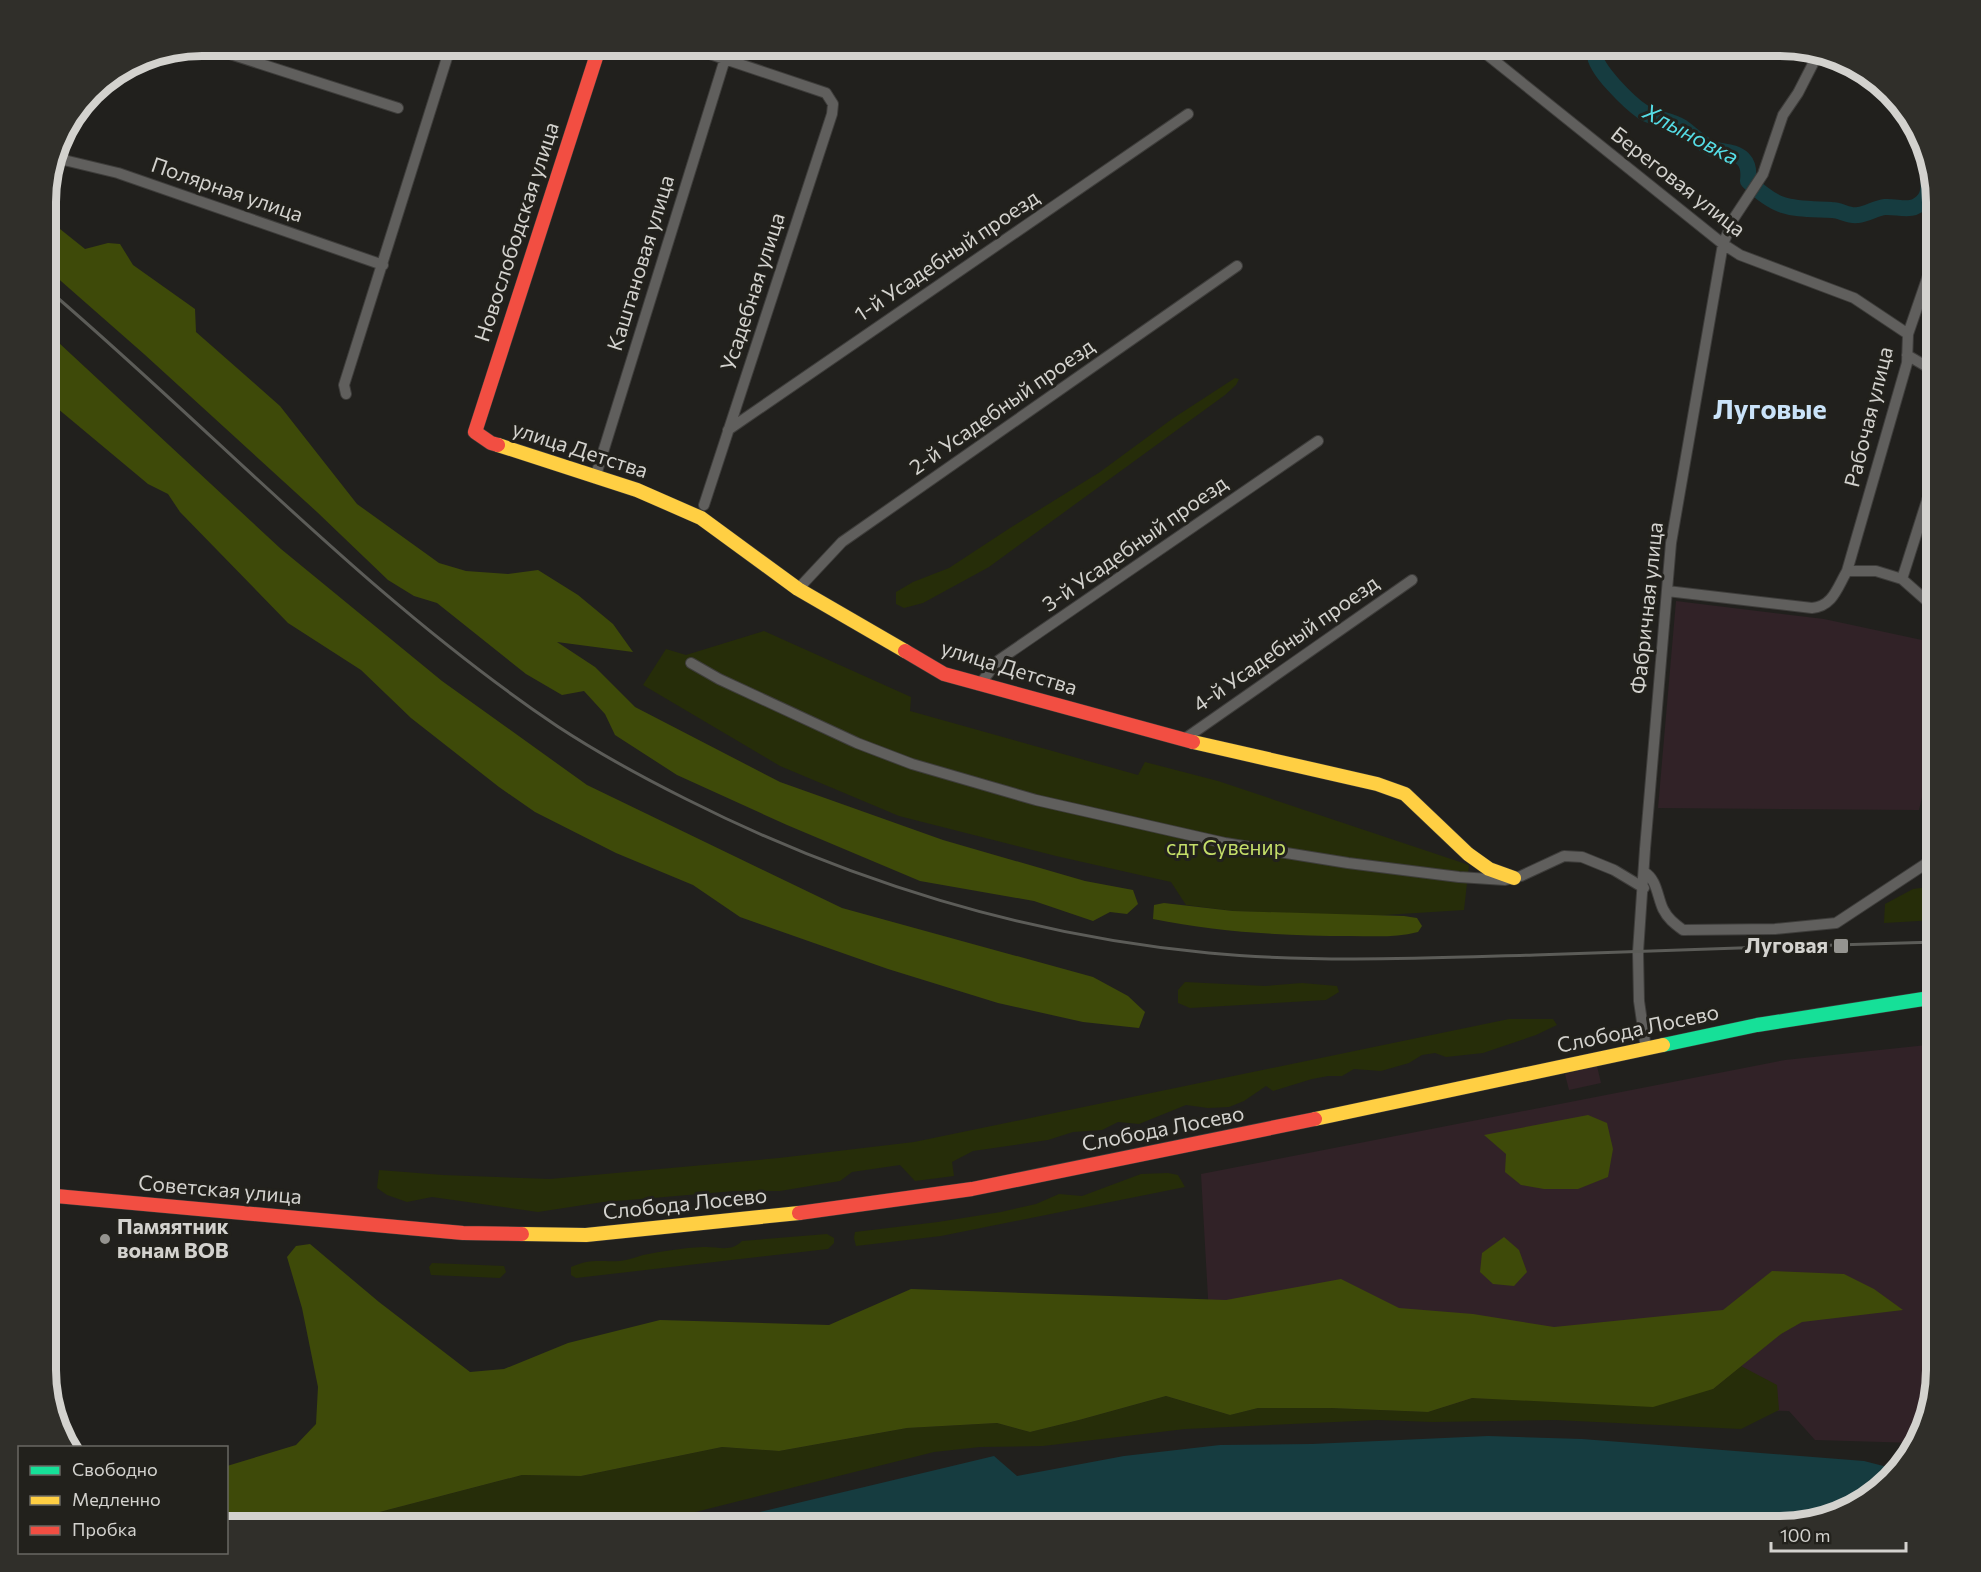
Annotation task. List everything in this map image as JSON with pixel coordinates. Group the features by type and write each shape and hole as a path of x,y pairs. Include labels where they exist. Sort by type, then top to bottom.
{"main road":[{"name":"Новослободская улица","path":"475,432 596,56"},
{"name":"улица Детства","path":"475,432 492,443 637,490 701,518 798,589 944,674 1183,740 1377,784 1405,794 1420,811 1468,854 1489,869 1514,878"},
{"name":"Слобода Лосево","path":"390,1227 463,1233 586,1235 760,1218 972,1189 1787,1020 1926,999"},
{"name":"Советская улица","path":"56,1197 159,1204 390,1227"}],"street":[{"path":"236,56 398,108"},
{"path":"346,394 344,385 448,56"},
{"path":"716,56 725,59"},
{"name":"Береговая улица","path":"1489,56 1723,244 1740,255 1854,298 1908,334"},
{"name":"Усадебная улица","path":"704,505 832,114 833,104 826,93 725,59"},
{"name":"Каштановая улица","path":"595,478 725,59"},
{"name":"Фабричная улица","path":"1646,1049 1639,1001 1638,956 1671,543 1723,244 1734,218 1763,174 1783,116 1815,60"},
{"name":"1-й Усадебный проезд","path":"728,430 1188,114"},
{"name":"Полярная улица","path":"62,159 118,173 383,265"},
{"name":"2-й Усадебный проезд","path":"798,589 842,542 1237,266"},
{"name":"Рабочая улица","path":"1666,591 1812,608 1823,607 1832,598 1847,571 1907,363 1908,334 1926,282"},
{"path":"1907,355 1926,366"},
{"name":"3-й Усадебный проезд","path":"979,685 999,660 1318,441"},
{"path":"1902,579 1926,503"},
{"path":"1847,571 1876,571 1902,579 1926,600"},
{"name":"4-й Усадебный проезд","path":"1183,740 1412,580"},
{"path":"691,663 719,679 857,743 912,764 1036,800 1225,843 1348,863 1490,880 1514,878 1564,856 1582,857 1614,870 1644,888"},
{"path":"1644,872 1650,875 1663,909 1671,921 1683,930 1774,929 1836,923 1926,863"}],"shaded area":[{"path":"1676,601 1824,619 1926,641 1926,781 1919,810 1658,808"},
{"path":"1926,1045 1926,1370 1921,1408 1906,1443 1815,1440 1789,1411 1214,1404 1201,1174 1785,1060"},
{"path":"1597,1066 1601,1083 1569,1090 1565,1074"}],"green space":[{"path":"56,226 85,249 108,243 120,244 133,265 195,309 196,332 280,406 357,504 439,563 466,571 508,574 538,570 578,595 613,624 633,652 557,642 595,667 635,707 780,782 943,840 1085,881 1133,890 1138,904 1127,914 1110,912 1093,921 1034,901 920,881 787,825 677,775 615,735 605,714 584,691 562,695 526,674 437,603 414,596 388,580 144,354 56,277"},
{"path":"56,340 281,549 442,681 587,785 842,908 1093,977 1128,996 1145,1012 1139,1028 1083,1022 998,1003 888,969 740,917 693,885 616,853 535,812 499,787 411,718 361,670 288,623 180,512 168,494 148,484 56,407"},
{"path":"1235,378 1239,379 1236,385 1225,395 989,567 923,603 904,608 896,604 896,592 913,582 949,568 1100,472 1172,419"},
{"name":"сдт Сувенир","path":"764,631 911,697 910,711 1138,775 1145,762 1218,781 1469,865 1464,910 1368,916 1233,911 1186,905 1171,882 1056,856 899,816 780,766 643,685 666,649 686,655"},
{"path":"1926,887 1926,921 1884,923 1885,904 1913,889"},
{"path":"1164,903 1233,911 1404,916 1417,918 1422,926 1418,932 1384,936 1251,932 1153,919 1154,905"},
{"path":"1185,982 1265,986 1302,983 1337,986 1339,992 1326,1000 1190,1008 1178,1003 1178,990"},
{"path":"1509,1019 1553,1019 1557,1025 1536,1035 1483,1053 1446,1057 1435,1053 1422,1055 1409,1063 1381,1071 1354,1069 1342,1076 1312,1079 1273,1091 1266,1086 1244,1101 1229,1107 1208,1108 1186,1105 1139,1124 1118,1122 1102,1130 1073,1132 1048,1140 973,1151 952,1162 954,1176 915,1181 900,1165 852,1172 840,1181 780,1191 734,1191 603,1202 538,1212 432,1197 407,1202 387,1195 377,1188 379,1170 550,1179 779,1158 914,1142"},
{"path":"1588,1115 1607,1123 1613,1149 1608,1177 1578,1189 1544,1189 1521,1185 1505,1172 1506,1154 1484,1135"},
{"path":"1141,1174 1178,1175 1185,1187 941,1236 856,1246 854,1238 855,1232 1001,1212 1036,1204 1059,1194 1082,1196"},
{"path":"827,1234 834,1238 834,1243 828,1249 576,1278 571,1275 571,1267 590,1261 620,1261 673,1250 703,1247 728,1248 742,1241"},
{"path":"1504,1237 1519,1250 1527,1272 1514,1286 1493,1284 1480,1272 1482,1253"},
{"path":"310,1244 379,1302 470,1372 504,1369 568,1343 660,1320 829,1325 911,1289 1226,1300 1341,1279 1399,1308 1473,1314 1554,1327 1723,1310 1772,1271 1844,1274 1874,1289 1903,1310 1802,1322 1781,1334 1713,1389 1653,1407 1472,1398 1428,1412 1258,1408 1230,1415 1166,1396 1030,1432 997,1423 907,1428 779,1451 722,1447 581,1476 522,1475 364,1516 228,1516 228,1466 296,1445 316,1424 318,1387 302,1308 287,1257 296,1246"},
{"path":"432,1263 504,1266 506,1272 500,1278 431,1275 429,1267"},
{"path":"1741,1366 1777,1385 1779,1410 1741,1429 1555,1420 1433,1422 1378,1420 1185,1429 1043,1446 980,1447 934,1452 680,1516 364,1516 522,1475 581,1476 722,1447 779,1451 907,1428 997,1423 1030,1432 1166,1396 1230,1415 1258,1408 1428,1412 1472,1398 1503,1399 1713,1389"}],"water":[{"path":"1488,1436 1582,1439 1864,1461 1889,1467 1861,1492 1826,1509 1798,1515 1779,1516 743,1516 994,1456 1017,1476 1124,1456 1220,1445 1312,1444"}],"waterway":[{"name":"Хлыновка","path":"1596,56 1606,76 1643,112 1682,127 1713,149 1740,156 1747,166 1748,181 1777,203 1796,208 1835,210 1855,215 1885,207 1915,207 1926,198"}],"railway":[{"path":"56,297 358,570 488,677 588,746 686,799 810,855 875,879 940,900 1073,933 1141,945 1250,956 1331,959 1413,958 1926,942"}],"traffic: fast":[{"path":"1663,1045 1757,1025 1926,999"}],"traffic: slow":[{"path":"498,445 637,490 701,518 798,589 905,651"},
{"path":"1193,742 1377,784 1405,794 1468,854 1489,869 1514,878"},
{"path":"1315,1119 1663,1045"},
{"path":"522,1234 586,1235 799,1213"}],"traffic: jam":[{"path":"498,445 475,432 596,56"},
{"path":"905,651 944,674 1193,742"},
{"path":"799,1213 972,1189 1315,1119"},
{"path":"56,1196 463,1233 522,1234"}],"place":[{"name":"Луговая","path":"1841,946"},
{"name":"Памяятник вонам ВОВ","path":"105,1239"}],"district":[{"name":"Луговые","path":"1770,410"}]}
